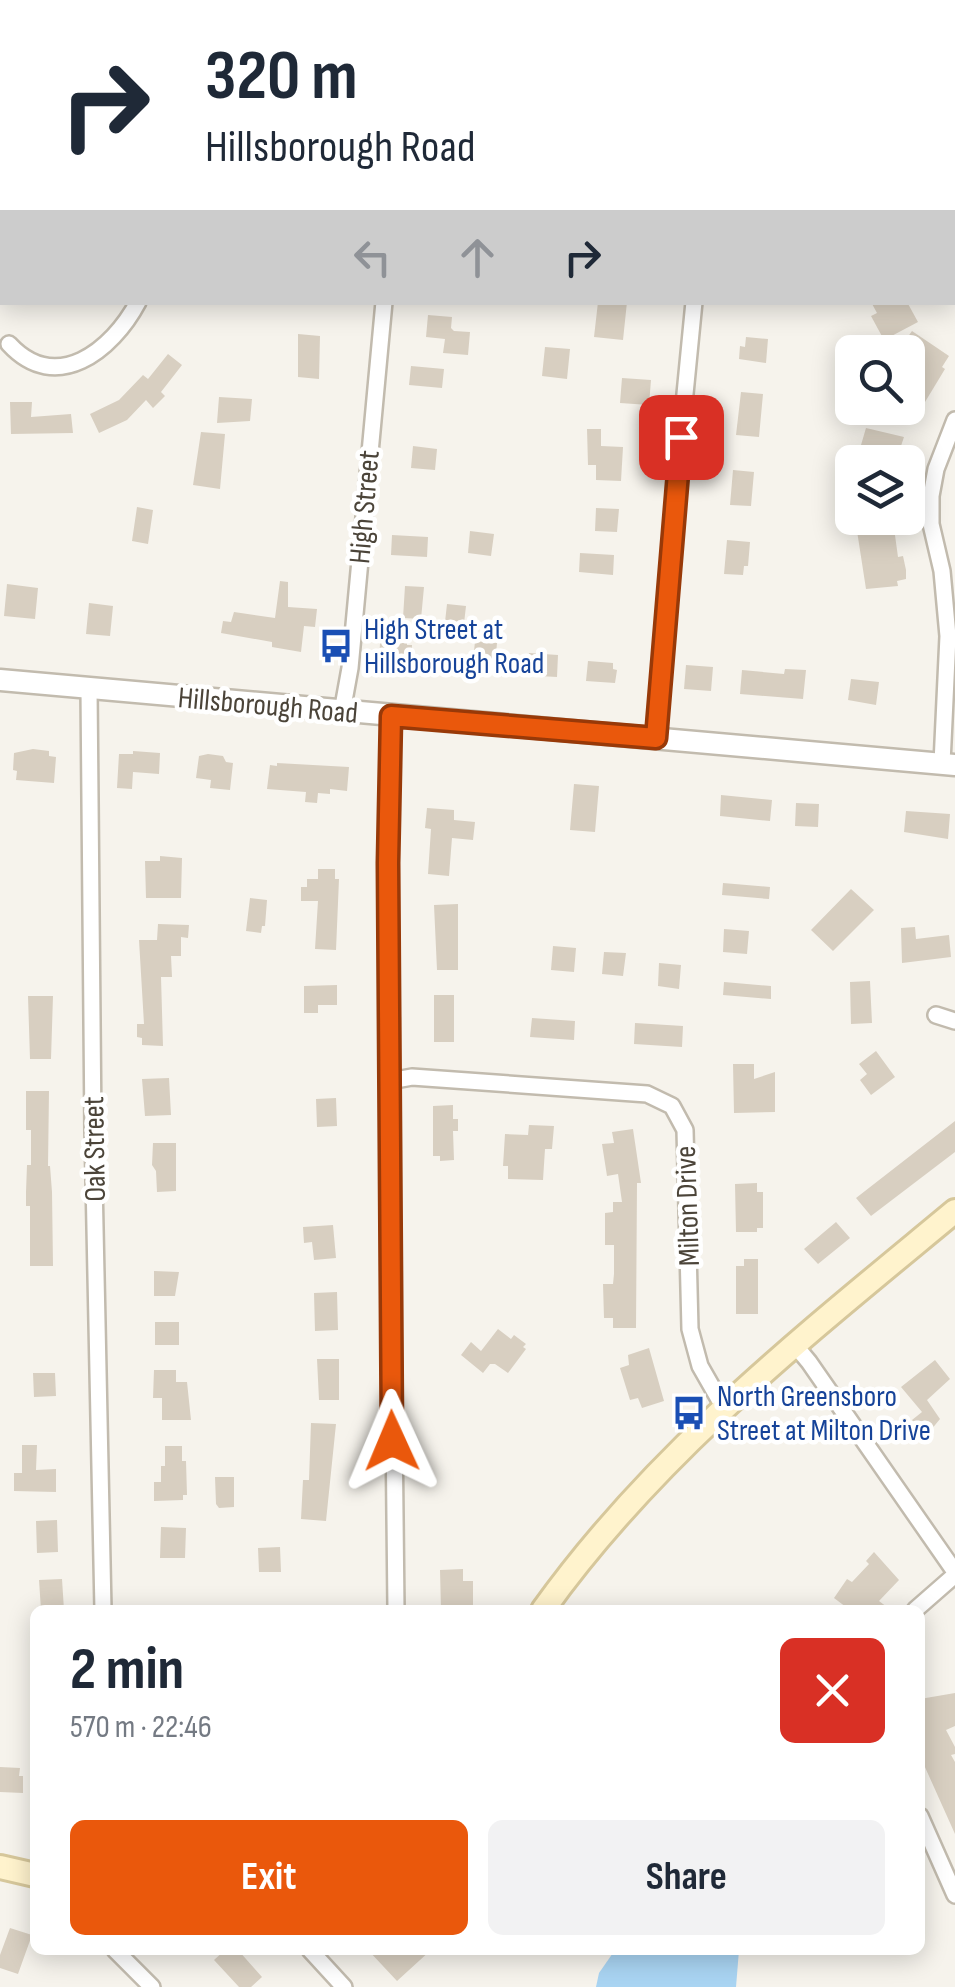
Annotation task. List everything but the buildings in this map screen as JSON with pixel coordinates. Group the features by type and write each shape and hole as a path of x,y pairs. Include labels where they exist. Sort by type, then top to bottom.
{"main road":[{"path":"547,1605 630,1504 724,1408 794,1344 955,1211"},
{"path":"0,1868 30,1874"}],"street":[{"path":"9,344 38,365 72,364 116,337 136,305"},
{"name":"High Street","path":"342,712 384,305"},
{"path":"656,738 694,305"},
{"path":"948,764 948,636 942,571 931,524 931,496 940,455 955,420"},
{"name":"Hillsborough Road","path":"0,680 948,764"},
{"name":"Oak Street","path":"89,689 103,1605"},
{"path":"391,716 388,863 396,1605"},
{"path":"936,1015 955,1020"},
{"name":"Milton Drive","path":"390,1081 412,1077 647,1094 672,1106 684,1130 693,1348 724,1408"},
{"path":"794,1344 955,1574 921,1605"},
{"path":"925,1827 955,1895"},
{"path":"120,1955 152,1987"},
{"path":"315,1955 344,1987"}],"water":[{"path":"612,1955 739,1955 736,1987 596,1987 599,1973"}],"place":[{"name":"High Street at Hillsborough Road","path":"336,646"},
{"name":"North Greensboro Street at Milton Drive","path":"689,1413"}],"route":[{"path":"392,1441 388,863 391,716 656,738 681,437"}]}
